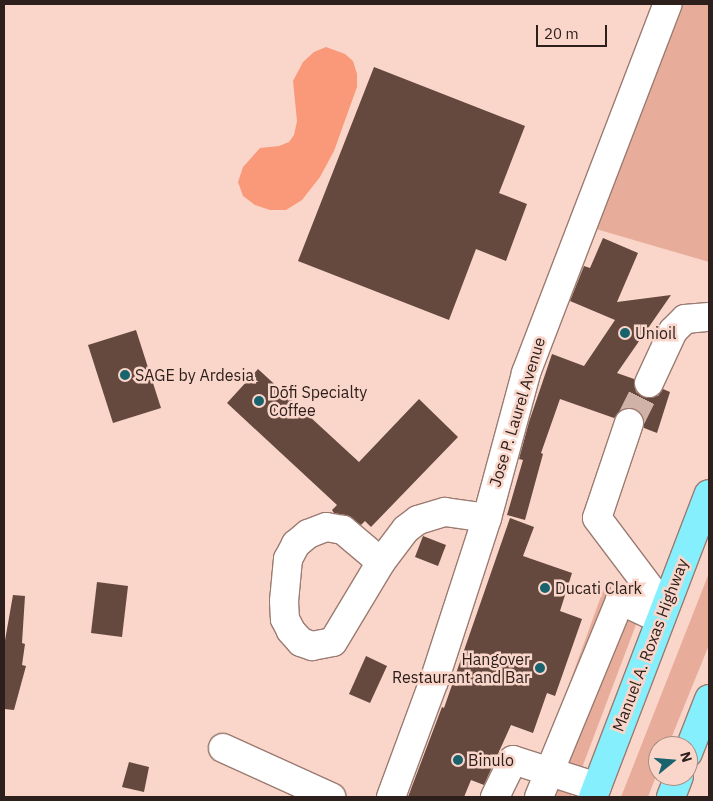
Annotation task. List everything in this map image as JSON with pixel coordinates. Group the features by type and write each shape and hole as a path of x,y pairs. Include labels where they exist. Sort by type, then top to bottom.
{"main road":[{"name":"Manuel A. Roxas Highway","path":"595,792 709,494"},
{"path":"695,736 709,699"}],"street":[{"name":"Jose P. Laurel Avenue","path":"391,797 434,682 487,518 526,373 668,4"},
{"path":"649,383 673,331 685,319 709,317"},
{"path":"629,423 597,518 662,613"},
{"path":"381,562 406,529 432,514 464,512 487,518"},
{"path":"539,797 620,600 662,613"},
{"path":"222,748 331,797"},
{"path":"495,797 513,760 551,771 595,792"}],"shaded area":[{"path":"684,4 709,4 709,262 596,229"},
{"path":"326,47 345,54 353,61 357,74 357,87 334,151 320,177 302,200 286,210 270,210 255,205 243,196 238,182 243,167 260,148 279,146 289,142 294,135 297,121 293,81 303,62 314,52"},
{"path":"709,573 709,645 672,736 648,736 648,786 652,786 648,797 621,797"},
{"path":"614,580 626,596 637,622 571,797 528,797 604,588"}],"building":[{"path":"374,67 525,126 499,193 527,204 506,261 476,249 449,320 298,261"},
{"path":"603,238 638,253 617,302 671,295 617,373 634,379 636,392 643,397 658,396 663,389 670,392 657,433 644,428 644,419 634,408 625,408 614,418 560,399 541,453 543,454 525,520 507,515 523,460 519,459 529,422 552,354 584,366 615,320 570,301 584,266 590,268"},
{"path":"136,330 161,408 113,423 88,345"},
{"path":"258,369 359,462 419,399 458,437 371,527 365,521 361,525 346,515 334,513 332,510 337,505 227,403"},
{"path":"510,518 534,527 523,556 572,573 560,611 582,619 555,696 547,693 533,733 511,725 484,785 471,780 464,797 408,797 442,707 444,708"},
{"path":"423,536 446,545 438,566 415,557"},
{"path":"97,582 128,586 122,637 91,633"},
{"path":"13,595 25,596 22,643 25,644 22,665 26,666 14,710 4,709 4,646"},
{"path":"366,656 387,666 370,703 349,694"},
{"path":"129,762 149,767 144,792 122,787"}],"tunnel":[{"path":"629,423 649,383"}],"place":[{"name":"Unioil","path":"625,333"},
{"name":"SAGE by Ardesia","path":"125,375"},
{"name":"Dōfi Specialty Coffee","path":"259,401"},
{"name":"Ducati Clark","path":"545,588"},
{"name":"Hangover Restaurant and Bar","path":"540,668"},
{"name":"Binulo","path":"458,760"}]}
